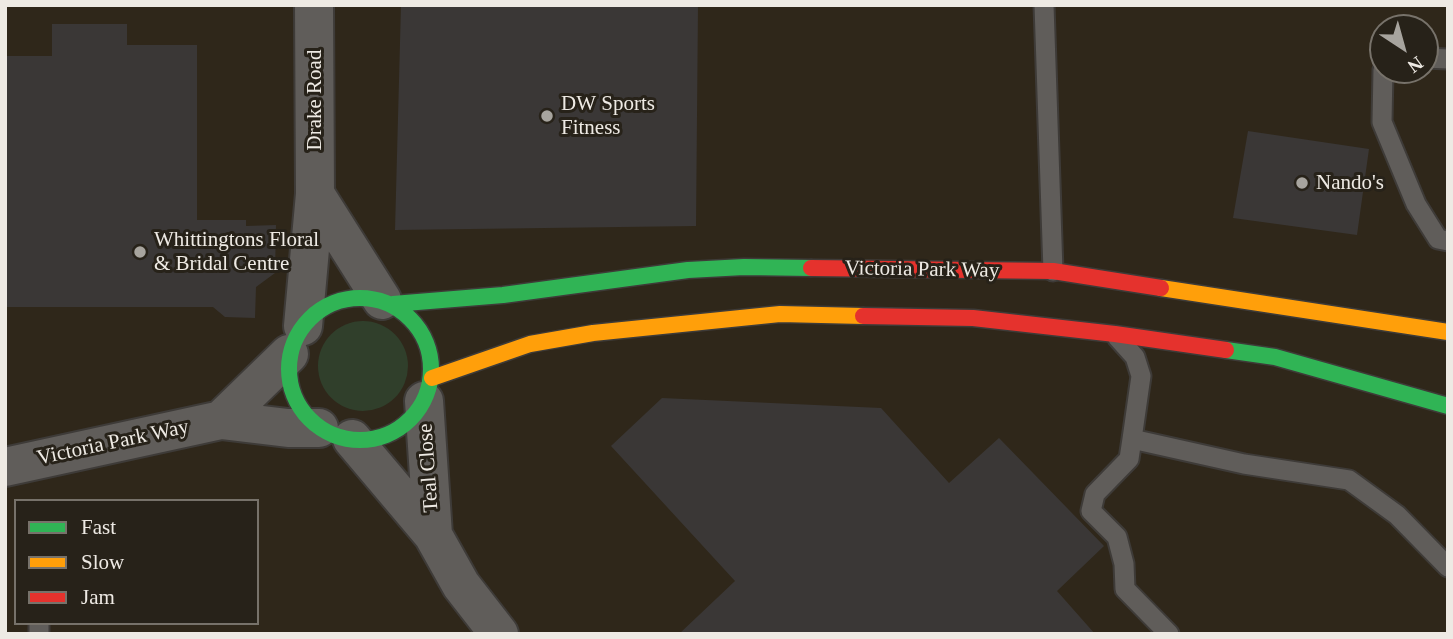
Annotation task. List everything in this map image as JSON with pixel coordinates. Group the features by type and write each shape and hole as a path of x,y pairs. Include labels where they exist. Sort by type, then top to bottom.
{"street":[{"name":"Drake Road","path":"296,340 316,194 314,5"},
{"path":"221,420 365,440 389,435 410,420 428,390 431,351 417,324 388,302 316,194"},
{"name":"Victoria Park Way","path":"388,302 503,295 716,268 1053,271 1448,332"},
{"path":"221,420 296,340 316,312 334,302 349,298 388,302"},
{"path":"428,390 530,344 593,333 780,314 973,318 1115,334 1275,357 1448,406"},
{"path":"296,340 287,366 299,407 335,434"},
{"name":"Teal Close","path":"428,390 433,535"},
{"name":"Victoria Park Way","path":"5,467 221,420"},
{"name":"Teal Close","path":"335,434 433,535 461,585 499,634"}],"lane":[{"path":"1044,5 1053,271"},
{"path":"1383,84 1382,121 1416,204 1438,239 1448,241"},
{"path":"1115,334 1135,357 1141,376 1129,459 1095,494 1091,512 1117,537 1124,564 1125,589 1169,634"},
{"path":"1132,439 1244,464 1349,480 1397,515 1448,567"}],"shaded area":[{"path":"5,5 1448,5 1448,634 5,634"}],"green space":[{"path":"363,321 380,324 395,334 405,349 408,366 405,383 395,398 380,408 363,411 346,408 331,398 321,383 318,366 321,349 331,334 346,324"}],"building":[{"name":"DW Sports Fitness","path":"401,5 698,6 696,226 395,230"},
{"path":"52,24 127,24 127,45 197,45 197,220 246,220 246,226 276,225 275,273 256,287 255,318 225,317 213,307 5,307 5,56 52,56"},
{"name":"Nando's","path":"1248,131 1369,149 1357,235 1233,218"},
{"path":"662,398 881,408 949,483 999,438 1104,546 1057,591 1095,634 679,634 735,581 611,446"}],"traffic: fast":[{"path":"393,304 503,295 688,270 811,268"},
{"path":"360,298 387,303 410,319 426,342 431,369 426,396 410,419 387,435 360,440 333,435 310,419 294,396 289,369 294,342 310,319 333,303 360,298"},
{"path":"1226,350 1275,357 1448,406"}],"traffic: slow":[{"path":"1161,288 1448,332"},
{"path":"432,378 530,344 593,333 780,314 863,316"}],"traffic: jam":[{"path":"811,268 1053,271 1161,288"},
{"path":"863,316 973,318 1226,350"}],"place":[{"name":"DW Sports Fitness","path":"547,116"},
{"name":"Nando's","path":"1302,183"},
{"name":"Whittingtons Floral & Bridal Centre","path":"140,252"}]}
